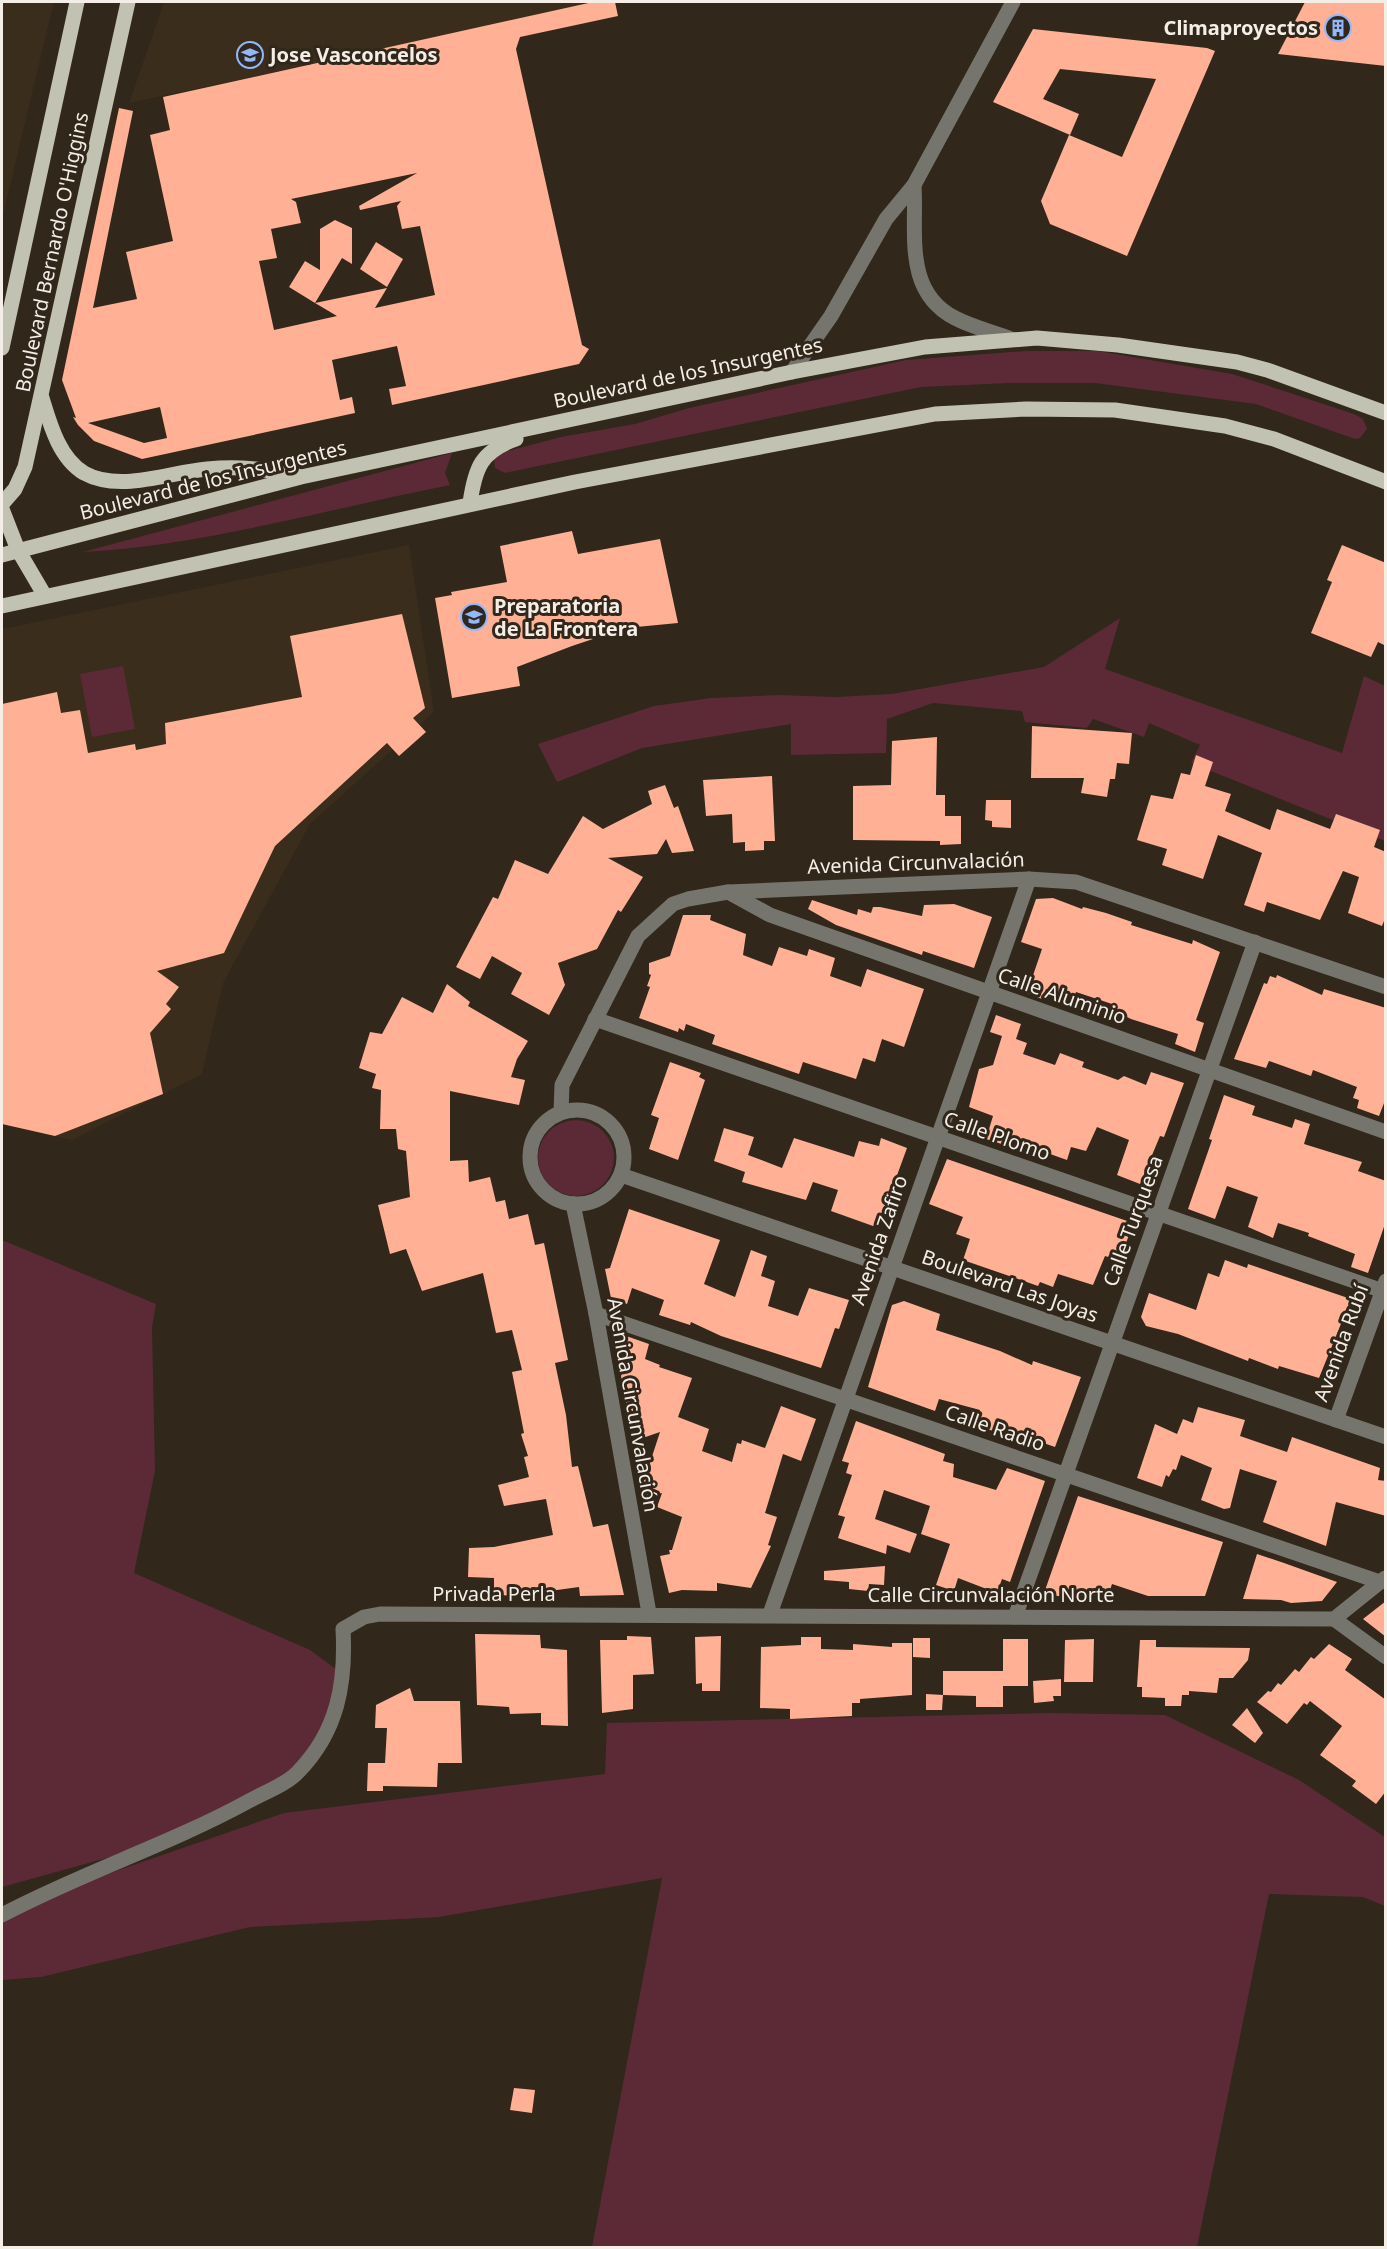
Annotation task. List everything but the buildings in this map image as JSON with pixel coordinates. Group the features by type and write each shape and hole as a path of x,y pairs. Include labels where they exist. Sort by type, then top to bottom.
{"main road":[{"name":"Boulevard Bernardo O'Higgins","path":"2,504 15,489 25,467 128,3"},
{"name":"Boulevard Bernardo O'Higgins","path":"2,348 75,5"},
{"name":"Boulevard de los Insurgentes","path":"2,555 301,477 792,372 925,347 1037,338 1118,345 1237,362 1267,370 1386,413"},
{"path":"42,398 54,435 65,453 84,473 114,481 140,482 206,469 256,466 301,477"},
{"path":"2,606 470,503 725,452 935,414 1026,409 1115,411 1225,426 1274,439 1386,482"},
{"path":"470,503 480,462 499,445 587,416"},
{"path":"2,509 18,550 45,596"}],"street":[{"path":"792,372 831,316 886,219 914,185 1013,2"},
{"path":"914,185 918,279 932,298 954,317 1011,339"},
{"name":"Avenida Circunvalación","path":"561,1112 562,1085 638,936 674,904 688,899 728,892 1029,879 1076,882 1386,987"},
{"name":"Avenida Zafiro","path":"770,1614 1029,879"},
{"name":"Calle Aluminio","path":"728,892 770,915 1386,1132"},
{"name":"Calle Turquesa","path":"1015,1617 1255,942"},
{"name":"Calle Plomo","path":"595,1019 1158,1214 1384,1288"},
{"path":"577,1110 592,1112 606,1119 617,1130 623,1145 625,1160 621,1175 613,1188 602,1197 588,1203 573,1204 559,1201 537,1183 531,1170 529,1156 538,1129 561,1112 577,1110"},
{"name":"Boulevard Las Joyas","path":"621,1175 1386,1437"},
{"name":"Avenida Circunvalación","path":"573,1204 596,1314 649,1613"},
{"name":"Avenida Rubí","path":"1336,1420 1384,1288"},
{"name":"Calle Radio","path":"596,1314 1383,1580"},
{"path":"1383,1580 1334,1619 1386,1657"},
{"name":"Calle Circunvalación Norte","path":"649,1613 1334,1619"},
{"name":"Privada Perla","path":"2,1915 230,1811 297,1774 318,1749 337,1705 344,1678 343,1629 364,1617 380,1614 649,1613"}],"shaded area":[{"path":"2,2 54,2 2,219"},
{"name":"Jose Vasconcelos","path":"164,2 582,2 580,7 129,103"},
{"path":"1025,351 1097,351 1232,374 1354,414 1363,419 1367,429 1360,438 1355,439 1256,404 1095,383 1009,383 921,387 505,473 495,468 494,458 497,454 561,437 635,424 689,408 906,360"},
{"path":"452,453 445,473 450,485 221,534 129,548 83,552"},
{"path":"409,545 434,712 310,824 223,983 202,1074 72,1140 2,1124 2,629"},
{"path":"1120,618 1105,669 1342,753 1364,676 1385,686 1385,841 1191,763 1200,745 1149,723 1144,737 1093,719 1087,728 1025,722 1022,711 933,703 887,719 886,753 791,755 791,724 642,748 557,782 538,744 654,706 711,698 892,694 1044,667"},
{"path":"123,666 135,729 92,737 80,674"},
{"path":"576,1120 590,1123 603,1131 611,1144 614,1158 611,1172 603,1185 590,1193 576,1196 562,1193 549,1185 541,1172 538,1158 541,1144 549,1131 562,1123"},
{"path":"2,1240 156,1304 152,1327 155,1471 134,1573 310,1650 340,1672 334,1704 295,1773 168,1841 2,1887"},
{"path":"1049,1713 1165,1715 1299,1780 1385,1837 1385,1906 1363,1897 1269,1894 1197,2247 592,2247 662,1878 439,1917 250,1927 41,1977 2,1980 2,1907 26,1902 284,1813 605,1774 607,1723"}],"place":[{"name":"Climaproyectos","path":"1338,28"},
{"name":"Jose Vasconcelos","path":"250,55"},
{"name":"Preparatoria de La Frontera","path":"474,617"}]}
